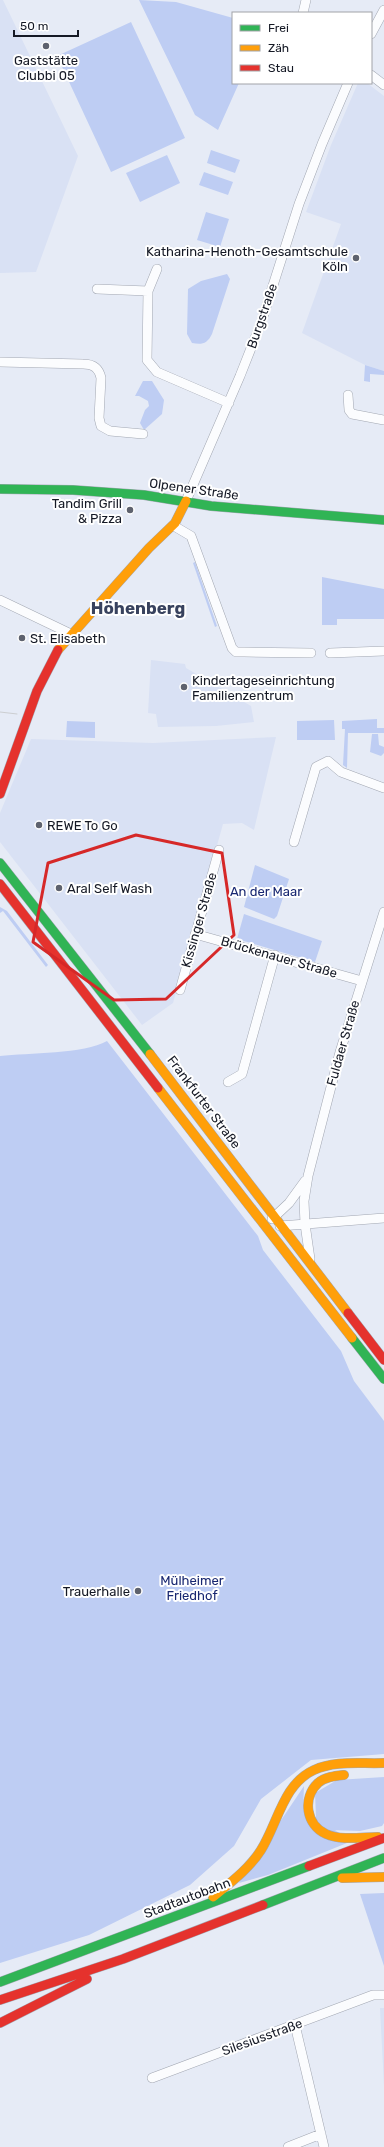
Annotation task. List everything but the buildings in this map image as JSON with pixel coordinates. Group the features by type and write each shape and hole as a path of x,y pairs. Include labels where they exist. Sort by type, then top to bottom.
{"main road":[{"name":"Olpener Straße","path":"0,489 107,492 164,496 211,506 384,520"},
{"path":"0,794 28,713 53,658 71,634 155,542 174,526 181,517 186,501"},
{"path":"0,774 20,726 28,713"},
{"name":"Frankfurter Straße","path":"0,863 74,955 384,1360"},
{"path":"2,889 384,1379"},
{"path":"61,964 74,955"},
{"path":"205,1904 235,1878 260,1850 293,1788 302,1777 325,1767 342,1764 384,1763"},
{"path":"371,1773 384,1772"},
{"path":"353,1774 328,1778 314,1787 308,1800 310,1819 318,1829 330,1835 384,1838"},
{"name":"Stadtautobahn","path":"0,1982 384,1838"},
{"path":"0,2000 123,1959 384,1858"},
{"path":"330,1878 384,1877"},
{"path":"0,2023 80,1983 123,1959"},
{"path":"0,1972 39,1967"}],"street":[{"path":"303,12 306,0"},
{"path":"372,32 384,10"},
{"path":"372,76 384,85"},
{"name":"Burgstraße","path":"186,501 229,403 261,323 299,204 348,84"},
{"path":"157,269 148,291 147,360 157,372 229,403"},
{"path":"97,289 148,291"},
{"path":"0,362 87,364 95,367 100,372 101,378 99,418 101,426 110,431 143,434"},
{"path":"348,395 349,410 352,414 384,420"},
{"path":"174,526 191,536 232,648 236,652 311,653"},
{"path":"0,600 71,634"},
{"path":"330,653 384,652"},
{"path":"294,842 316,767 328,761 342,772 384,788"},
{"name":"Kissinger Straße","path":"180,990 219,850"},
{"name":"Fuldaer Straße","path":"312,1267 305,1224 304,1201 308,1176 333,1077 362,981 381,932 384,912"},
{"name":"Brückenauer Straße","path":"195,934 275,955 362,981"},
{"path":"228,1082 242,1074 275,955"},
{"name":"Fuldaer Straße","path":"265,1227 294,1196 308,1176"},
{"path":"265,1227 384,1218"},
{"name":"Silesiusstraße","path":"152,2078 373,1996 384,1995"},
{"path":"295,2025 324,2147"},
{"path":"288,2147 321,2134"}],"highlighted area":[{"path":"136,835 222,853 234,935 166,999 114,1000 33,942 48,863"}],"shaded area":[{"path":"0,0 3,0 78,156 36,272 0,273"},
{"name":"Katharina-Henoth-Gesamtschule Köln","path":"358,84 368,84 384,96 384,371 365,365 302,333 341,224 306,212 331,145"},
{"name":"Kindertageseinrichtung Familienzentrum","path":"151,660 185,664 186,668 251,706 254,722 216,726 158,727 156,714 148,713"},
{"path":"276,737 254,830 242,823 223,824 173,1003 142,1025 0,842 0,813 31,739 153,743"},
{"path":"380,2008 384,2008 384,2086"}],"green space":[{"path":"139,0 176,2 232,18 232,84 239,84 218,130 195,115"},
{"path":"131,22 185,138 111,172 57,56"},
{"path":"211,150 240,160 235,173 207,163"},
{"path":"167,155 180,183 140,202 126,173"},
{"path":"204,172 233,182 228,195 199,185"},
{"path":"206,212 229,219 220,247 197,240"},
{"path":"227,274 230,279 212,334 204,343 192,343 187,334 188,289 201,281"},
{"path":"365,365 384,371 384,375 370,374 370,382 364,381"},
{"path":"143,381 152,381 164,400 162,414 144,430 140,423 145,410 149,406 148,401 139,396 135,396"},
{"path":"195,562 217,626 215,627 193,563"},
{"path":"322,577 384,589 384,619 337,619 337,625 322,625"},
{"path":"377,719 377,728 384,728 384,733 348,733 347,768 343,765 345,729 342,729 342,721"},
{"path":"334,720 335,740 297,740 297,721"},
{"path":"67,721 95,722 95,738 66,737"},
{"path":"372,734 378,734 379,745 384,747 384,753 381,756 370,752"},
{"name":"An der Maar","path":"255,865 289,879 277,916 274,919 244,907"},
{"path":"0,907 7,911 48,965 46,967 3,911 0,913"},
{"path":"244,914 322,941 315,962 237,939"},
{"name":"Mülheimer Friedhof","path":"107,1041 258,1236 263,1250 341,1351 354,1381 384,1421 384,1754 311,1760 261,1799 234,1846 190,1885 89,1935 0,1963 0,1056 70,1051 97,1045"},
{"path":"384,1777 384,1823 382,1826 360,1831 330,1830 316,1818 315,1793 337,1780"},
{"path":"304,1786 303,1810 352,1841 268,1875 239,1883"},
{"path":"384,1893 384,1966 360,1894"}],"tram line":[{"path":"0,712 17,714"}],"traffic: fast":[{"path":"0,489 73,490 144,495 211,506 384,520"},
{"path":"0,863 150,1054"},
{"path":"352,1338 384,1379"},
{"path":"263,1905 384,1858"},
{"path":"0,1982 309,1866"}],"traffic: slow":[{"path":"58,650 149,548 175,523 186,501"},
{"path":"150,1054 348,1313"},
{"path":"158,1088 352,1338"},
{"path":"213,1897 239,1875 256,1857 267,1839 288,1794 304,1776 314,1770 331,1765 348,1763 384,1763"},
{"path":"344,1775 324,1779 313,1789 308,1803 310,1818 319,1830 332,1836 345,1838 378,1837"},
{"path":"342,1878 384,1877"}],"traffic: jam":[{"path":"0,794 37,691 58,650"},
{"path":"0,884 158,1088"},
{"path":"348,1313 384,1360"},
{"path":"309,1866 384,1838"},
{"path":"0,2000 123,1959 263,1905"},
{"path":"0,2023 87,1979"}],"place":[{"name":"Gaststätte Clubbi 05","path":"46,46"},
{"name":"Katharina-Henoth-Gesamtschule Köln","path":"356,258"},
{"name":"Tandim Grill & Pizza","path":"130,510"},
{"name":"St. Elisabeth","path":"22,638"},
{"name":"Kindertageseinrichtung Familienzentrum","path":"184,687"},
{"name":"REWE To Go","path":"39,825"},
{"name":"Aral Self Wash","path":"59,888"},
{"name":"Trauerhalle","path":"138,1591"}],"district":[{"name":"Höhenberg","path":"138,608"}]}
